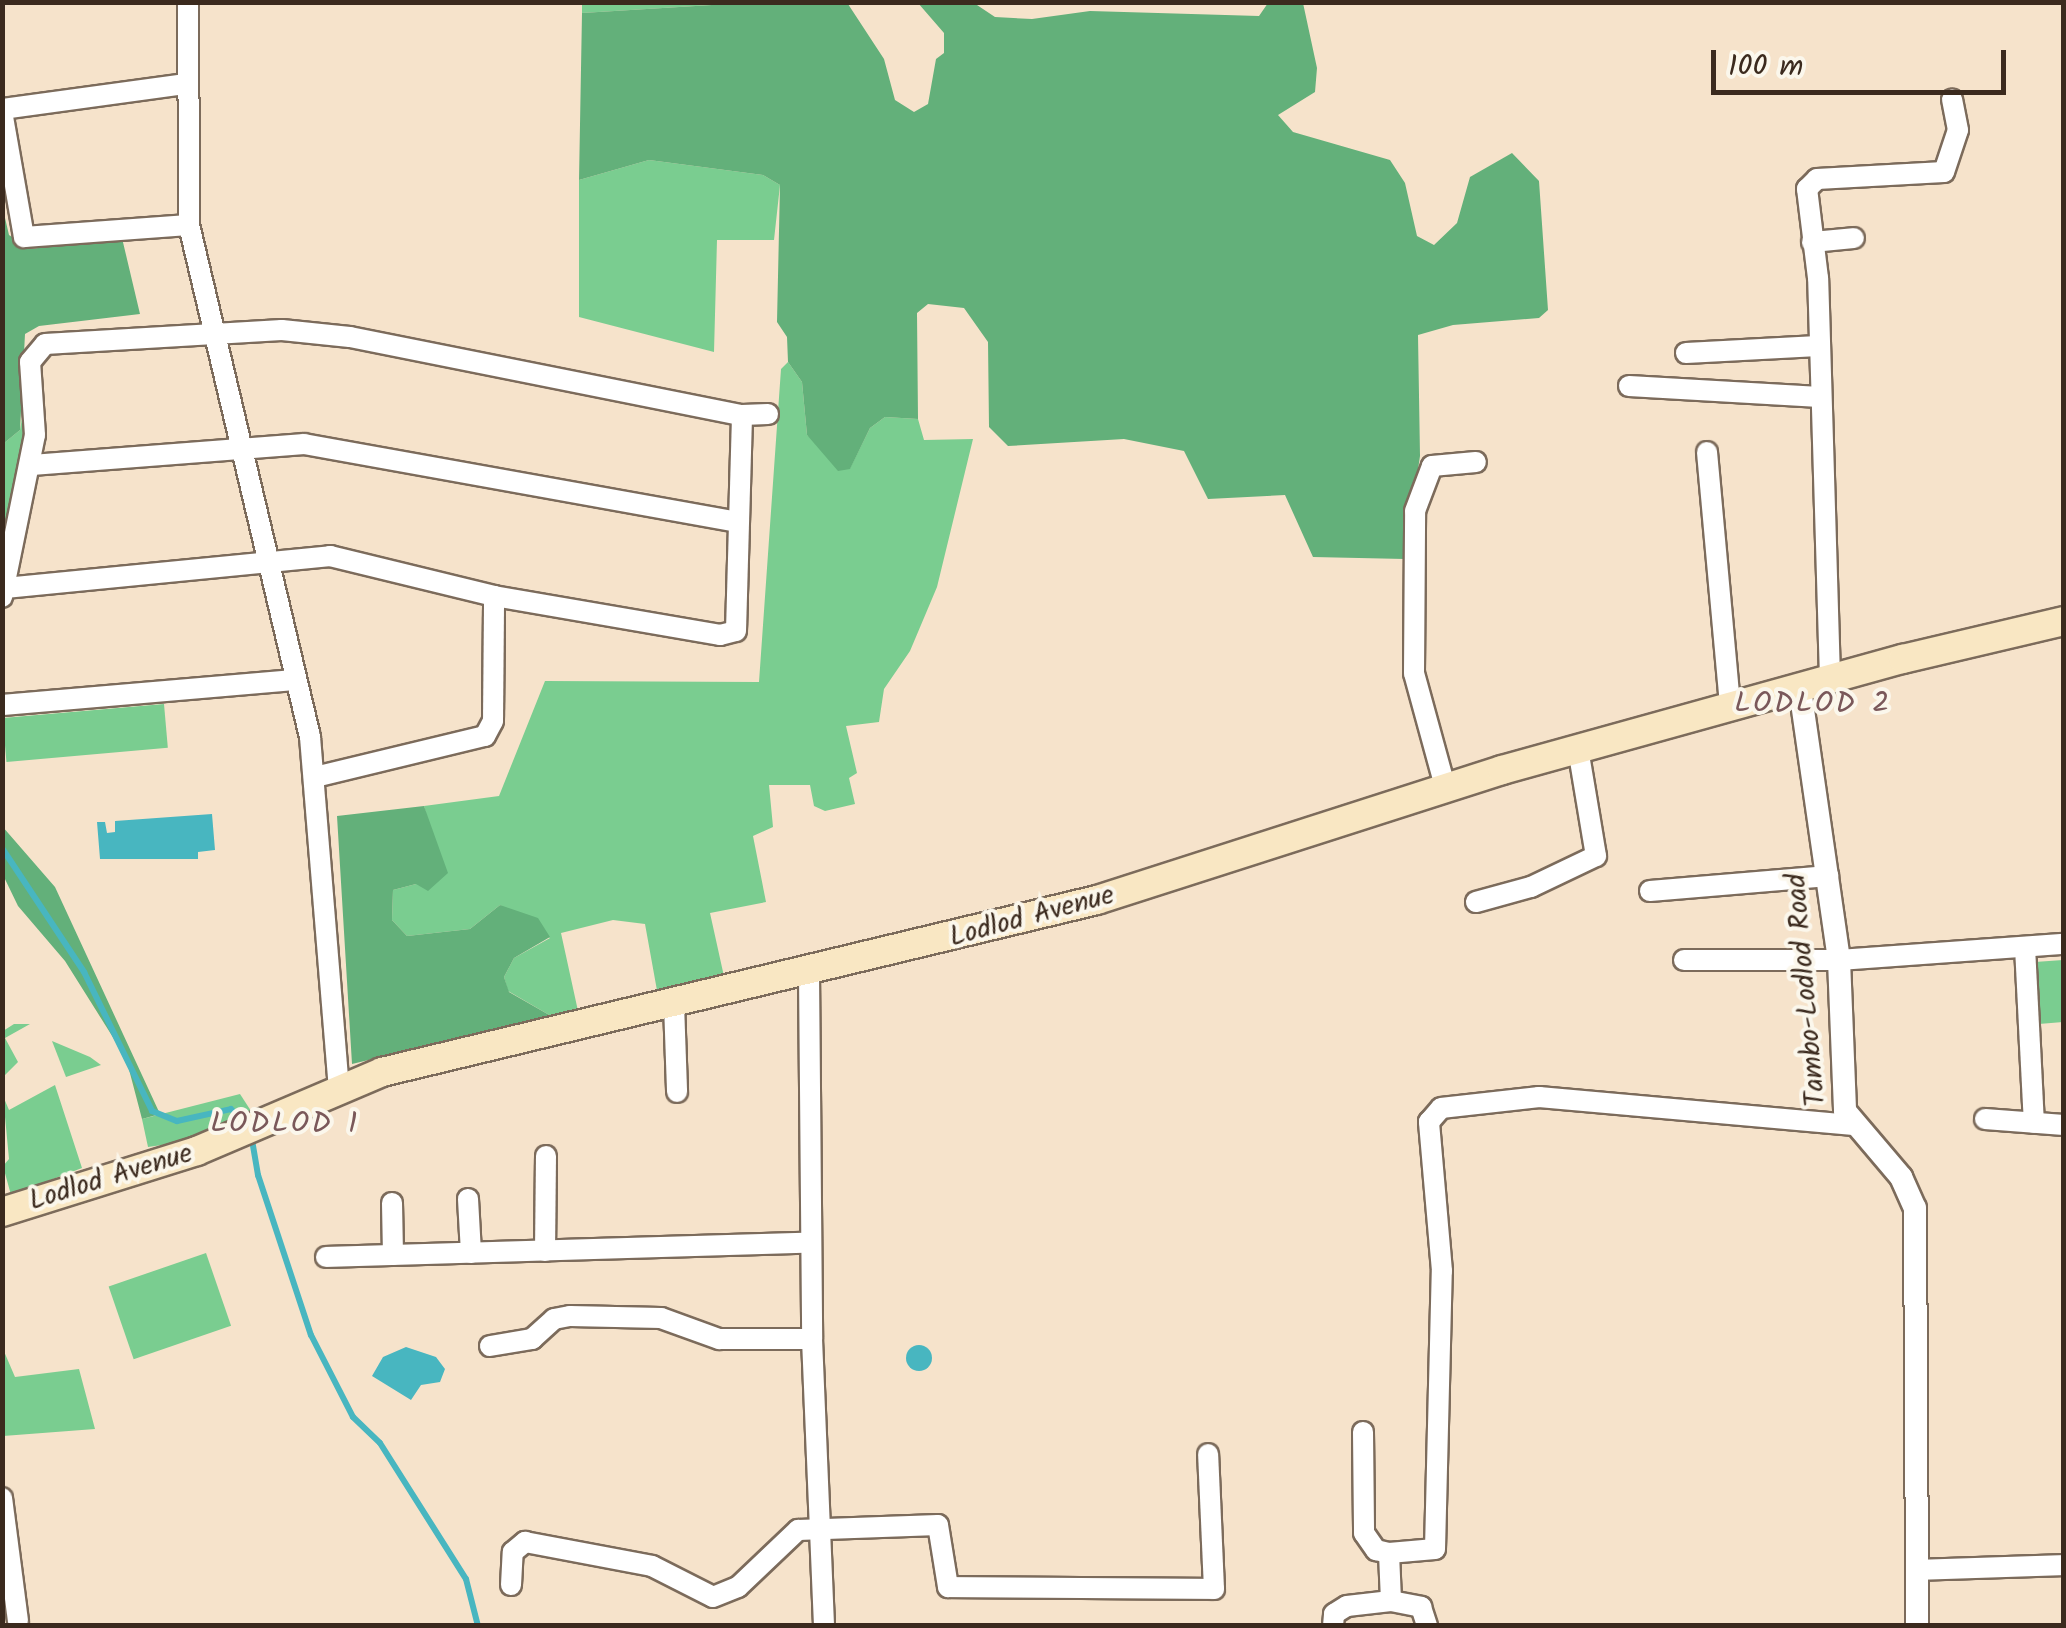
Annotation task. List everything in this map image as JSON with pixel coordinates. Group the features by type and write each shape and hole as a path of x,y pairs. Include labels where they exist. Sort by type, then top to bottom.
{"main road":[{"name":"Lodlod Avenue","path":"2,1212 232,1136 340,1087 432,1058 809,973 1096,900 1578,748 1830,678 2064,621"}],"street":[{"path":"188,2 185,84 189,225 296,680 314,777 340,1087"},
{"path":"185,84 2,110 24,237 189,225"},
{"path":"1830,678 1818,346 1806,193 1817,180 1944,172 1958,130 1952,100"},
{"path":"1812,242 1854,238"},
{"path":"742,415 736,630 720,635 494,596 330,556 266,560 4,592 32,465 30,362 39,346 282,330 350,337 742,415 768,414"},
{"path":"1686,353 1818,346"},
{"path":"1630,386 1820,397"},
{"path":"32,465 304,444 737,522"},
{"path":"1706,452 1730,707"},
{"path":"1446,790 1414,673 1415,511 1432,466 1476,462"},
{"path":"314,777 485,736 493,720 494,596"},
{"path":"2,705 296,680"},
{"name":"Tambo-Lodlod Road","path":"1800,689 1839,960 1838,1049 1846,1111 1854,1126 1901,1178 1914,1208 1918,1626"},
{"path":"1476,902 1531,888 1596,856 1578,748"},
{"path":"1650,891 1828,876"},
{"path":"1684,960 1839,960 2064,944"},
{"path":"2025,947 2034,1122"},
{"path":"809,973 812,1339 824,1626"},
{"path":"674,1004 677,1092"},
{"path":"1363,1432 1365,1536 1378,1552 1435,1548 1442,1271 1429,1122 1441,1108 1539,1096 1854,1126"},
{"path":"1985,1120 2064,1124"},
{"path":"544,1251 546,1156"},
{"path":"468,1199 471,1253"},
{"path":"392,1203 393,1255"},
{"path":"326,1257 811,1243"},
{"path":"490,1346 532,1339 554,1319 570,1316 660,1318 720,1340 812,1339"},
{"path":"511,1586 513,1552 533,1542 573,1555 652,1566 696,1593 719,1596 738,1586 787,1536 819,1527 938,1525 948,1586 1214,1588 1208,1454"},
{"path":"2,1498 18,1621"},
{"path":"1389,1553 1391,1601"},
{"path":"1917,1570 2064,1565"},
{"path":"1333,1626 1334,1614 1346,1606 1391,1601 1422,1607 1427,1626"}],"green space":[{"path":"582,2 744,3 582,13"},
{"path":"744,3 848,4 884,59 895,100 914,112 928,104 936,59 944,53 944,33 918,3 974,3 995,17 1032,19 1090,11 1259,16 1268,3 1303,3 1317,68 1315,92 1278,115 1293,132 1390,160 1405,183 1417,236 1434,245 1457,223 1470,177 1512,153 1539,181 1548,310 1539,318 1453,325 1418,335 1420,456 1405,559 1313,557 1285,495 1208,499 1184,451 1124,439 1008,446 989,427 988,342 964,308 928,304 917,313 918,419 885,417 870,428 850,469 838,471 807,435 802,382 788,362 787,337 777,322 780,185 763,175 649,160 579,180 582,13"},
{"path":"649,160 763,175 780,185 774,240 717,240 714,352 579,317 579,180"},
{"path":"2,205 9,235 30,249 122,238 140,314 39,326 25,334 20,430 3,444"},
{"path":"788,362 802,382 807,435 850,468 870,428 885,417 918,419 924,440 973,439 937,587 910,651 884,689 879,722 846,726 857,773 849,778 855,804 825,811 814,806 810,785 769,785 773,827 753,836 766,902 710,913 725,981 658,996 645,924 613,920 561,933 578,1011 551,1016 508,991 504,977 514,958 550,938 500,905 470,929 407,936 392,920 393,890 416,884 437,855 424,806 499,796 545,681 759,682 781,369"},
{"path":"22,418 31,423 3,541 3,444 20,430"},
{"path":"164,704 168,748 6,762 3,718"},
{"path":"424,806 448,873 428,891 416,884 393,890 392,920 407,936 470,929 500,905 538,918 550,937 514,958 504,977 509,992 551,1016 352,1064 337,816"},
{"path":"2,826 55,887 160,1114 142,1119 126,1058 65,961 18,906 3,875"},
{"path":"2063,960 2063,1022 2039,1024 2035,962"},
{"path":"14,1024 30,1024 5,1038 18,1062 3,1077 3,1031"},
{"path":"52,1041 90,1057 101,1065 66,1077"},
{"path":"55,1085 82,1168 11,1195 3,1166 9,1159 3,1096 9,1110"},
{"path":"240,1094 253,1114 183,1142 148,1147 142,1119"},
{"path":"206,1253 231,1326 134,1359 109,1287"},
{"path":"3,1349 15,1377 79,1369 95,1429 3,1436"}],"water":[{"path":"212,814 215,850 198,852 198,859 100,859 97,822 105,822 107,833 115,832 115,821"},
{"path":"919,1345 928,1349 932,1358 928,1367 919,1371 910,1367 906,1358 910,1349"},
{"path":"406,1347 436,1357 445,1369 440,1382 421,1385 411,1400 372,1376 383,1357"}],"waterway":[{"path":"2,848 84,972 152,1111 177,1121 231,1109 245,1123"},
{"path":"251,1134 258,1175 311,1335 353,1417 380,1443 466,1579 478,1626"}],"district":[{"name":"LODLOD 2","path":"1813,704"},
{"name":"LODLOD 1","path":"285,1124"}]}
